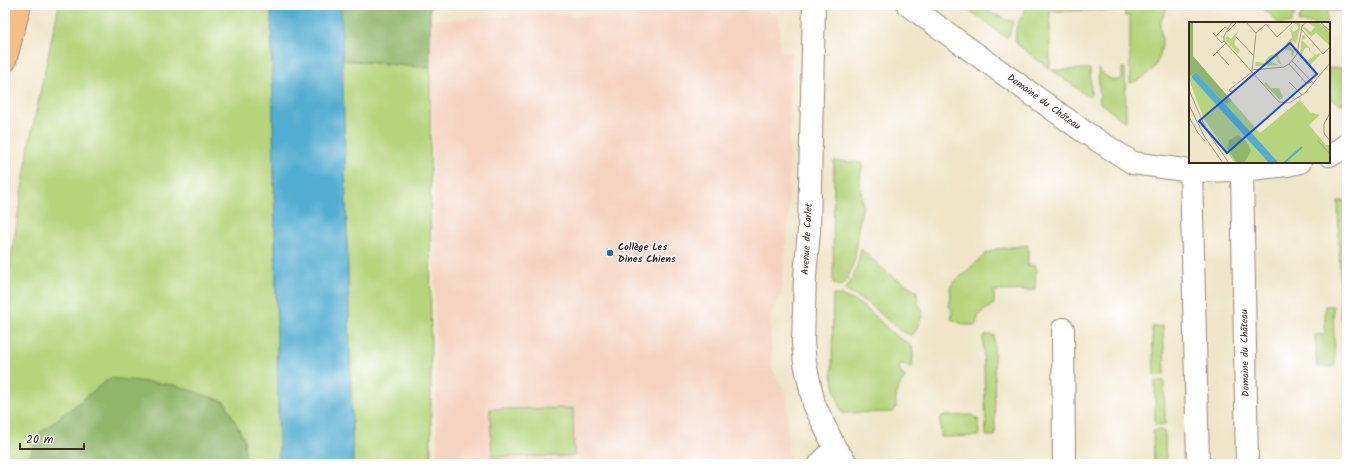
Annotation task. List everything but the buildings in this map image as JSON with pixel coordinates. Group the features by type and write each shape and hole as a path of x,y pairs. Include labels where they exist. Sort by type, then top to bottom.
{"highway":[{"path":"5,61 20,5"}],"street":[{"name":"Avenue de Carlet","path":"814,5 809,226 805,276 803,343 805,363 814,404 841,456"},
{"name":"Domaine du Château","path":"908,5 1083,131 1133,163 1191,171 1242,170 1296,163"},
{"path":"1330,155 1335,154 1347,144"},
{"name":"Domaine du Château","path":"1242,170 1247,464"},
{"path":"1191,171 1198,464"},
{"path":"1063,330 1064,464"},
{"path":"820,464 841,456"}],"shaded area":[{"name":"Collège Les Dines Chiens","path":"640,10 767,11 779,16 780,52 791,53 789,212 781,295 770,317 772,369 787,393 789,464 437,464 431,20 548,14 571,16 608,15"}],"green space":[{"path":"59,5 271,5 279,464 5,464 5,318 7,285 30,140"},
{"path":"341,5 430,5 430,68 342,60"},
{"path":"962,5 990,5 988,10 991,13 1001,16 1005,20 1013,21 1009,35 1006,37 1004,36"},
{"path":"1029,5 1169,5 1160,25 1162,46 1158,60 1150,72 1138,80 1130,83 1130,16 1125,16 1125,10 1050,11 1050,69 1017,44 1015,34 1016,29"},
{"path":"1274,5 1297,5 1291,22 1277,22 1262,8"},
{"path":"1304,5 1347,5 1347,11 1327,11 1327,22 1298,22"},
{"path":"342,60 430,68 431,464 353,464"},
{"path":"1122,68 1125,68 1126,121 1100,103 1098,69 1108,78 1120,80 1122,77"},
{"path":"1330,68 1347,68 1347,105 1338,103 1330,99"},
{"path":"1090,69 1091,95 1089,97 1052,70"},
{"path":"834,161 863,163 860,176 860,185 863,205 857,233 855,258 847,280 841,286 833,283"},
{"path":"1338,201 1344,201 1347,204 1347,310 1341,318"},
{"path":"1028,245 1028,266 1036,266 1035,290 994,291 994,304 979,314 976,325 965,325 951,319 952,310 949,306 951,297 950,288 952,284 986,254 996,249"},
{"path":"861,249 890,275 917,291 918,304 923,313 916,330 912,335 900,331 871,305 845,290 856,271"},
{"path":"833,295 851,299 859,304 896,336 912,346 912,368 901,363 899,367 901,374 906,377 900,384 897,391 896,408 893,412 842,413 832,374"},
{"path":"1325,306 1333,306 1335,366 1317,367 1315,335 1325,334"},
{"path":"1163,326 1165,373 1162,375 1154,375 1152,327"},
{"path":"985,335 994,335 995,436 986,436 983,337"},
{"path":"110,378 175,385 225,402 244,439 246,464 26,464 40,433"},
{"path":"1155,381 1164,381 1165,424 1155,425"},
{"path":"573,408 574,456 492,457 490,409"},
{"path":"973,415 978,419 979,436 941,437 940,418 942,416"},
{"path":"1162,430 1165,433 1166,464 1154,464 1153,431"},
{"path":"578,462 578,464 489,464"}],"water":[{"path":"271,5 341,5 353,464 279,464"}],"place":[{"name":"Collège Les Dines Chiens","path":"610,253"}]}
